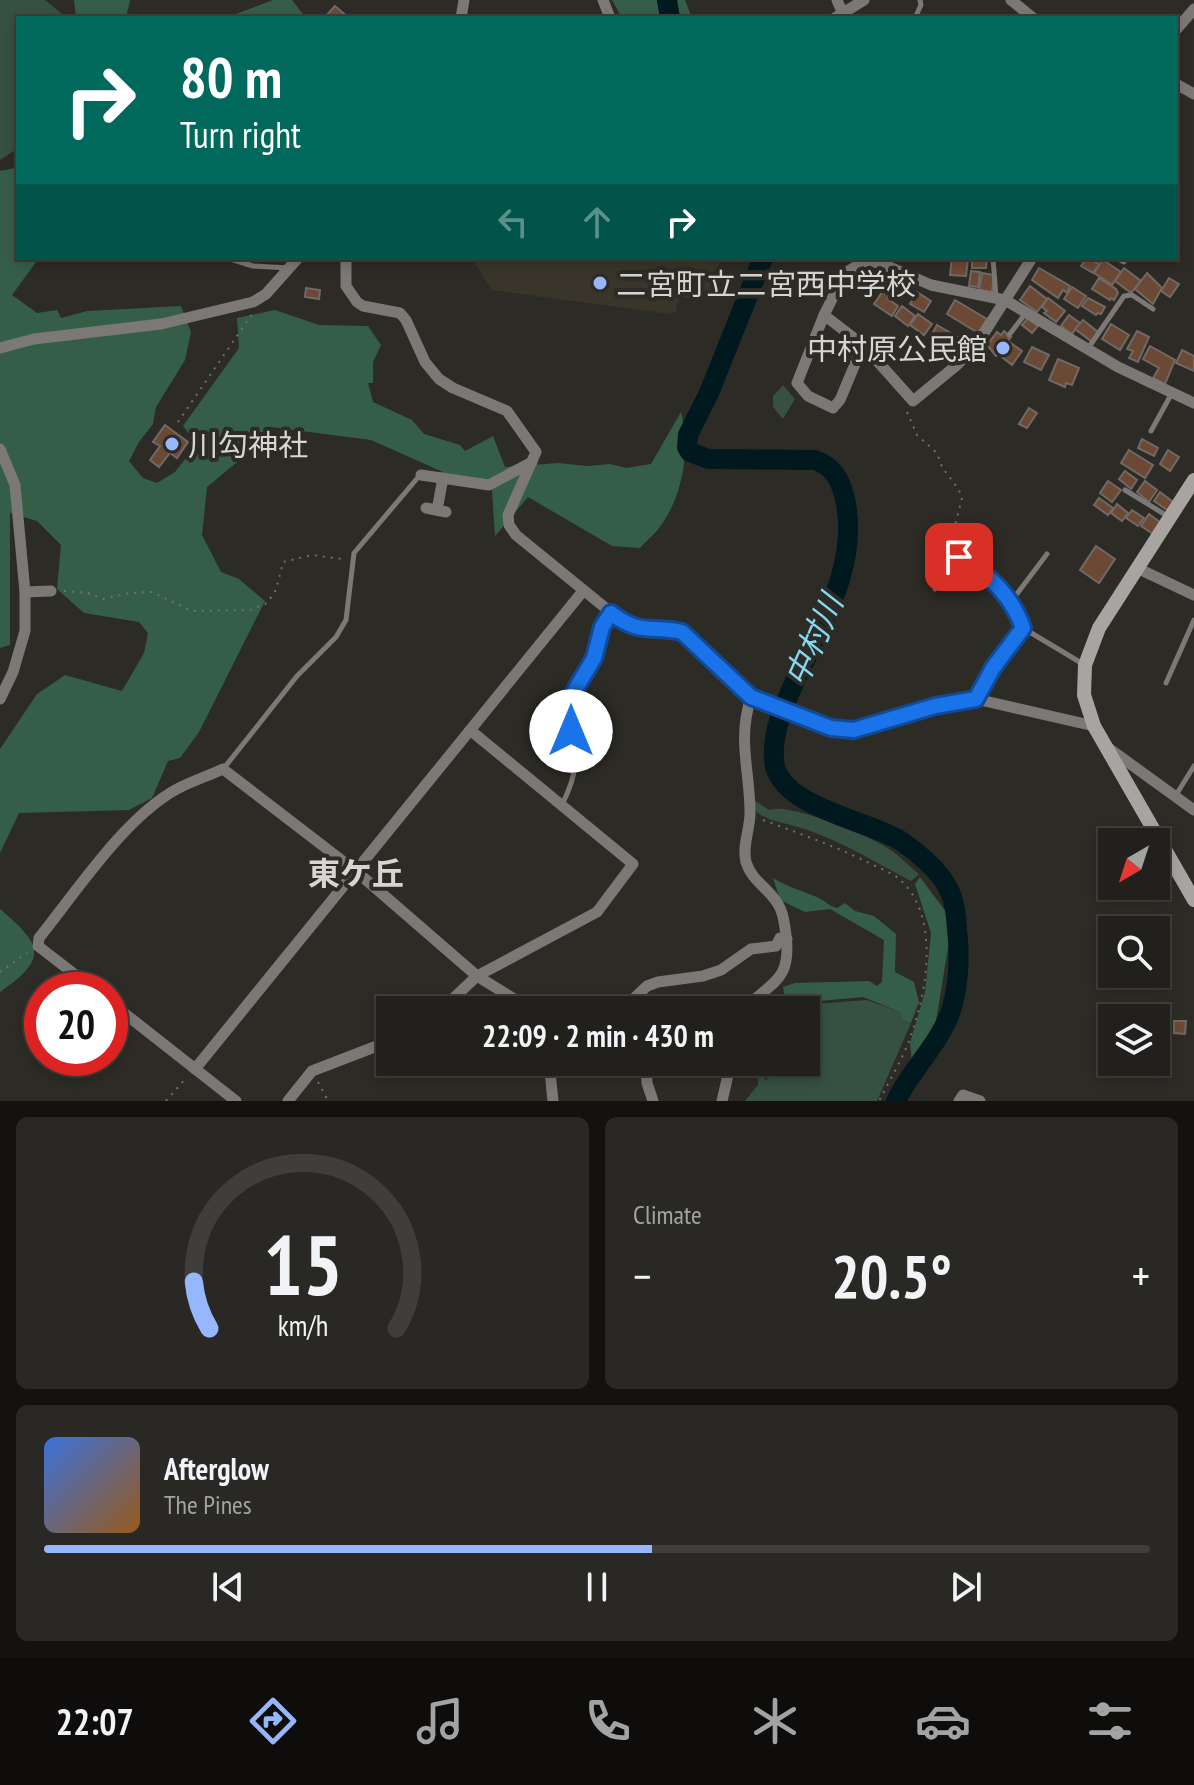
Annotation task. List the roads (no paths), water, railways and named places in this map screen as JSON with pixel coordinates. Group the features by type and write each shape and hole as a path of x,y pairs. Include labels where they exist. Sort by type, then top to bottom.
{"main road":[{"path":"1194,480 1099,628 1085,665 1084,695 1094,726 1194,900"}],"street":[{"path":"837,0 839,16 864,0"},
{"path":"1011,0 1031,16"},
{"path":"1178,28 1193,10 1182,0"},
{"path":"0,348 34,339 161,324 247,304 266,294 296,260"},
{"path":"346,260 346,286 352,297 363,306 400,313 432,372 453,388 507,411 533,445 536,452 508,515 509,525 523,541 619,619 647,630 682,632 755,699 831,728 854,730 935,706 976,699 1094,726"},
{"path":"863,345 840,400 833,408 808,396 797,383 824,315 845,273 867,260 931,285 1000,299 1088,349 1194,403"},
{"path":"900,271 901,260"},
{"path":"824,315 863,345 913,401 977,344 1000,299 1030,260"},
{"path":"0,449 15,485 25,592 25,631 13,672 0,699"},
{"path":"421,475 489,485 532,461"},
{"path":"436,510 443,478"},
{"path":"1137,568 1194,595"},
{"path":"25,592 51,591"},
{"path":"195,1069 583,591"},
{"path":"755,699 746,713 742,744 750,816 744,846 746,862 753,878 772,895 783,912 789,957 784,971 760,996"},
{"path":"456,996 477,976 597,912 633,864 470,730"},
{"path":"1105,745 1194,810"},
{"path":"72,972 38,946 39,938 119,837 175,790 223,769 357,872 477,976 509,996"},
{"path":"638,996 647,986 721,970 751,949 776,946 780,938 787,939"},
{"path":"128,1016 236,1101"},
{"path":"288,1101 312,1071 376,1046"},
{"path":"550,1076 553,1101"},
{"path":"647,1076 653,1101"},
{"path":"722,1101 728,1076"},
{"path":"959,1101 963,1095 980,1101"}],"lane":[{"path":"234,260 253,266 290,268"},
{"path":"993,260 1000,299"},
{"path":"1120,260 1124,262"},
{"path":"1088,349 1124,296 1132,295 1153,309"},
{"path":"1009,335 1027,312"},
{"path":"1151,431 1172,393"},
{"path":"223,769 297,676 342,627 346,620 351,559 355,550 421,475"},
{"path":"1125,490 1170,518"},
{"path":"1010,603 1047,554"},
{"path":"935,589 959,557 984,571 1010,603 1023,628 1085,665"},
{"path":"561,806 575,778 576,747 566,705 594,658 602,627 611,613"},
{"path":"1166,683 1194,620"},
{"path":"976,699 993,668 1023,628"},
{"path":"1176,795 1194,766"}],"waterway":[{"name":"中村川","path":"667,0 670,16"},
{"name":"中村川","path":"762,260 709,393 688,435 687,447 690,452 708,459 815,460 831,469 844,495 848,519 843,567 828,613 783,708 775,739 774,760 779,776 790,790 826,810 901,841 940,875 952,898 959,959 952,1007 934,1044 896,1101"}],"place":[{"name":"二宮町立二宮西中学校","path":"600,283"},
{"name":"中村原公民館","path":"1003,348"},
{"name":"川勾神社","path":"172,444"}],"district":[{"name":"東ケ丘","path":"356,873"}]}
